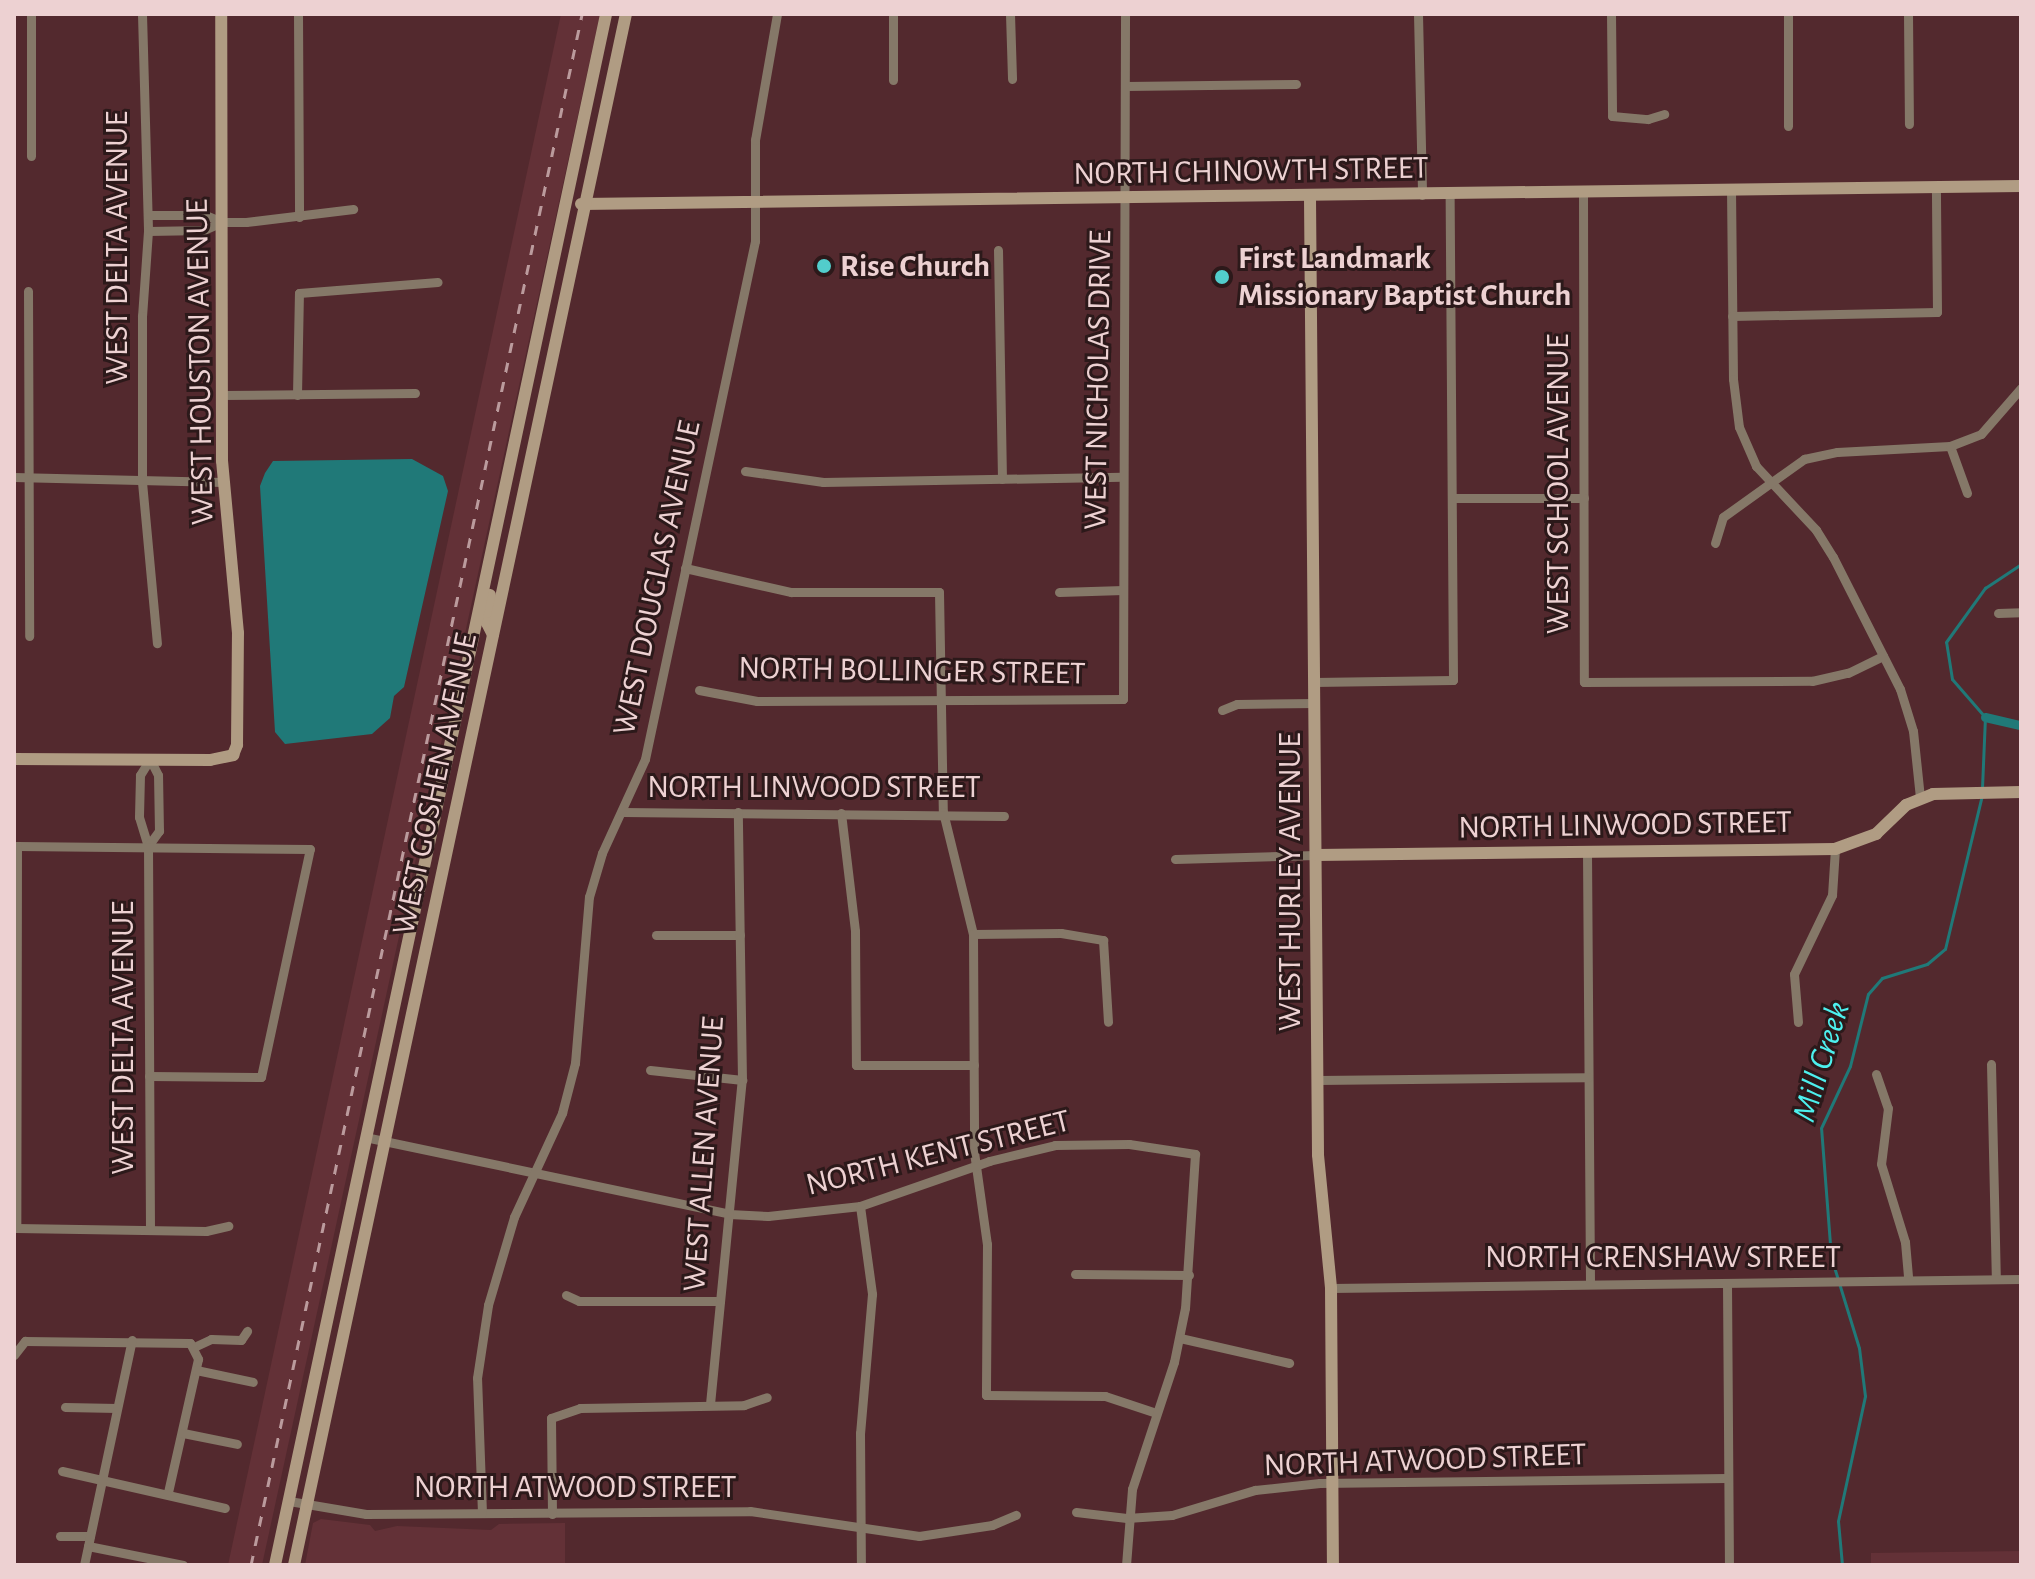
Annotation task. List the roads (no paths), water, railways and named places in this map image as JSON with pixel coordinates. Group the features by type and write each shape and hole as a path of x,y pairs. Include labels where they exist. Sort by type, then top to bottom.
{"street":[{"path":"31,14 31,156"},
{"name":"WEST DELTA AVENUE","path":"142,14 148,215 142,316 142,482 157,643"},
{"name":"WEST HOUSTON AVENUE","path":"150,759 210,760 233,755 239,738 238,633 223,482 221,14"},
{"path":"298,14 299,217"},
{"name":"WEST GOSHEN AVENUE","path":"275,1565 606,14"},
{"name":"WEST GOSHEN AVENUE","path":"294,1565 626,14"},
{"name":"WEST DOUGLAS AVENUE","path":"482,1513 477,1378 488,1305 514,1217 562,1113 575,1063 581,951 589,897 602,853 645,759 755,241 755,140 777,14"},
{"path":"893,14 893,80"},
{"path":"1010,14 1012,79"},
{"name":"WEST NICHOLAS DRIVE","path":"1123,699 1122,477 1127,200 1125,14"},
{"path":"1418,14 1422,195"},
{"path":"1611,14 1612,116 1648,119 1664,114"},
{"path":"1788,14 1788,126"},
{"path":"1908,14 1909,124"},
{"path":"1126,86 1296,84"},
{"path":"1732,316 1937,312 1936,186"},
{"name":"NORTH CHINOWTH STREET","path":"567,202 585,205 1310,198 1583,190 2021,186"},
{"path":"1731,189 1732,316 1739,427 1770,483 1816,530 1883,656 1909,712 1920,798 1974,792 2021,792"},
{"name":"WEST SCHOOL AVENUE","path":"1583,190 1584,682 1812,681 1848,673 1883,656"},
{"path":"1314,682 1453,680 1450,195"},
{"name":"WEST HURLEY AVENUE","path":"1310,198 1318,1080 1320,1195 1331,1288 1333,1565"},
{"path":"148,231 204,230 222,222 299,217 353,209"},
{"path":"148,215 205,215 222,222"},
{"path":"998,250 1002,479"},
{"path":"297,395 299,293 438,282"},
{"path":"28,291 29,636"},
{"path":"1715,543 1723,517 1818,454 1950,446 1981,434 2021,388"},
{"path":"222,395 415,393"},
{"path":"1950,446 1967,493"},
{"path":"745,471 789,481 1122,477"},
{"path":"14,477 223,482"},
{"path":"1453,498 1584,498"},
{"path":"493,635 487,605 499,555 498,522"},
{"path":"685,568 791,592 939,592 943,812 973,934 976,1166 987,1244 986,1395 1105,1396 1156,1413"},
{"path":"1059,592 1123,590"},
{"path":"1998,613 2021,612"},
{"name":"NORTH BOLLINGER STREET","path":"699,690 757,701 1123,699"},
{"path":"1222,710 1237,704 1315,703"},
{"path":"14,759 150,759"},
{"name":"WEST DELTA AVENUE","path":"150,759 140,775 139,830 148,846 150,1229"},
{"name":"WEST DELTA AVENUE","path":"148,846 159,831 158,775 150,759"},
{"name":"NORTH LINWOOD STREET","path":"1316,855 1835,849 1876,834 1920,798"},
{"path":"140,804 158,804"},
{"name":"NORTH LINWOOD STREET","path":"623,812 943,812 1004,816"},
{"name":"WEST ALLEN AVENUE","path":"710,1404 742,1080 738,812"},
{"path":"841,813 855,931 856,1065 974,1065"},
{"path":"149,1076 261,1077 310,849 17,846 16,1228 228,1226"},
{"path":"1798,1022 1794,974 1832,895 1835,849"},
{"path":"1587,852 1590,1284"},
{"path":"1175,859 1316,855"},
{"path":"973,934 1097,936 1106,947 1108,1022"},
{"path":"656,935 740,935"},
{"path":"1991,1064 1996,1279"},
{"path":"650,1070 742,1080"},
{"path":"1876,1074 1888,1108 1881,1164 1905,1242 1908,1280"},
{"path":"1318,1080 1588,1077"},
{"name":"NORTH KENT STREET","path":"365,1137 729,1214 804,1214 860,1206 976,1166 1055,1145 1092,1143 1195,1154 1189,1275"},
{"path":"860,1206 872,1294 860,1433 861,1565"},
{"path":"1075,1274 1189,1275 1180,1338 1127,1518 1126,1565"},
{"name":"NORTH CRENSHAW STREET","path":"1331,1288 2021,1279"},
{"path":"1727,1284 1729,1565"},
{"path":"566,1295 579,1301 720,1301"},
{"path":"195,1349 216,1338 241,1340 247,1331"},
{"path":"1180,1338 1289,1363"},
{"path":"84,1565 132,1340"},
{"path":"14,1355 17,1344 132,1340 186,1341 195,1349 196,1370 168,1492"},
{"path":"196,1370 253,1382"},
{"path":"552,1514 551,1418 598,1406 744,1405 767,1397"},
{"path":"65,1407 117,1408"},
{"path":"183,1433 237,1444"},
{"path":"62,1471 102,1477 225,1508"},
{"name":"NORTH ATWOOD STREET","path":"1076,1512 1127,1518 1181,1513 1276,1486 1333,1483 1727,1478"},
{"name":"NORTH ATWOOD STREET","path":"289,1501 366,1514 750,1511 919,1536 992,1525 1016,1515"},
{"path":"60,1536 89,1541 154,1563 183,1565"},
{"path":"279,1546 283,1565"}],"water":[{"path":"412,459 443,476 448,491 404,687 394,696 390,718 372,734 285,744 275,732 260,486 265,473 273,461"}],"waterway":[{"name":"Mill Creek","path":"1982,788 1985,717 1952,679 1946,642 1985,588 2021,564"},
{"path":"1985,717 2021,725"},
{"name":"Mill Creek","path":"1842,1565 1838,1521 1865,1396 1859,1348 1831,1257 1821,1128 1850,1066 1868,994 1882,978 1927,964 1945,949 1982,795"}],"railway":[{"path":"251,1565 582,14"}],"place":[{"name":"Rise Church","path":"824,266"},
{"name":"First Landmark Missionary Baptist Church","path":"1222,277"}]}
